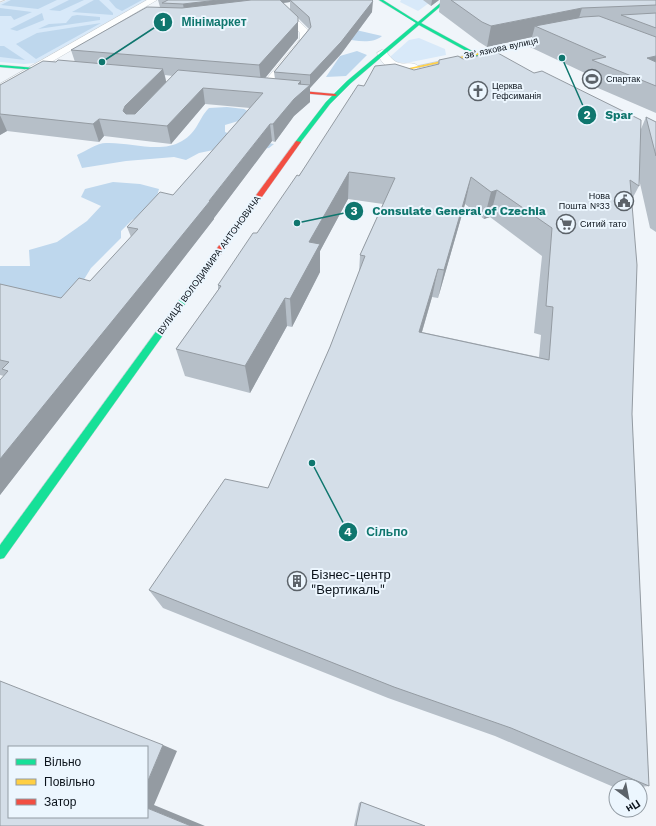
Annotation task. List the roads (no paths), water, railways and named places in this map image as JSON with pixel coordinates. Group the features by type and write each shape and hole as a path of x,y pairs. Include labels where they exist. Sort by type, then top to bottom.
{"main road":[{"path":"381,0 418,23 513,74"},
{"name":"ВУЛИЦЯ ВОЛОДИМИРА АНТОНОВИЧА","path":"0,554 306,131 335,95 348,82 443,1"},
{"name":"Звʼязкова вулиця","path":"348,82 569,34"},
{"path":"0,66 67,72"},
{"path":"260,89 335,95"}],"street":[{"path":"0,89 153,0"},
{"path":"260,89 305,39 305,32 276,9 294,6"},
{"path":"125,17 139,18"},
{"path":"382,53 383,58 391,64 414,67"}],"tram line":[{"path":"0,2 5,0"}],"place":[{"name":"Spar","path":"562,58"},
{"name":"Мінімаркет","path":"102,62"},
{"name":"Спартак","path":"592,79"},
{"name":"Церква Гефсиманія","path":"478,91"},
{"name":"Нова Пошта №33","path":"624,201"},
{"name":"Consulate General of Czechia","path":"297,223"},
{"name":"Ситий тато","path":"566,224"},
{"name":"Сільпо","path":"312,463"},
{"name":"Бізнес-центр \"Вертикаль\"","path":"297,581"}]}
